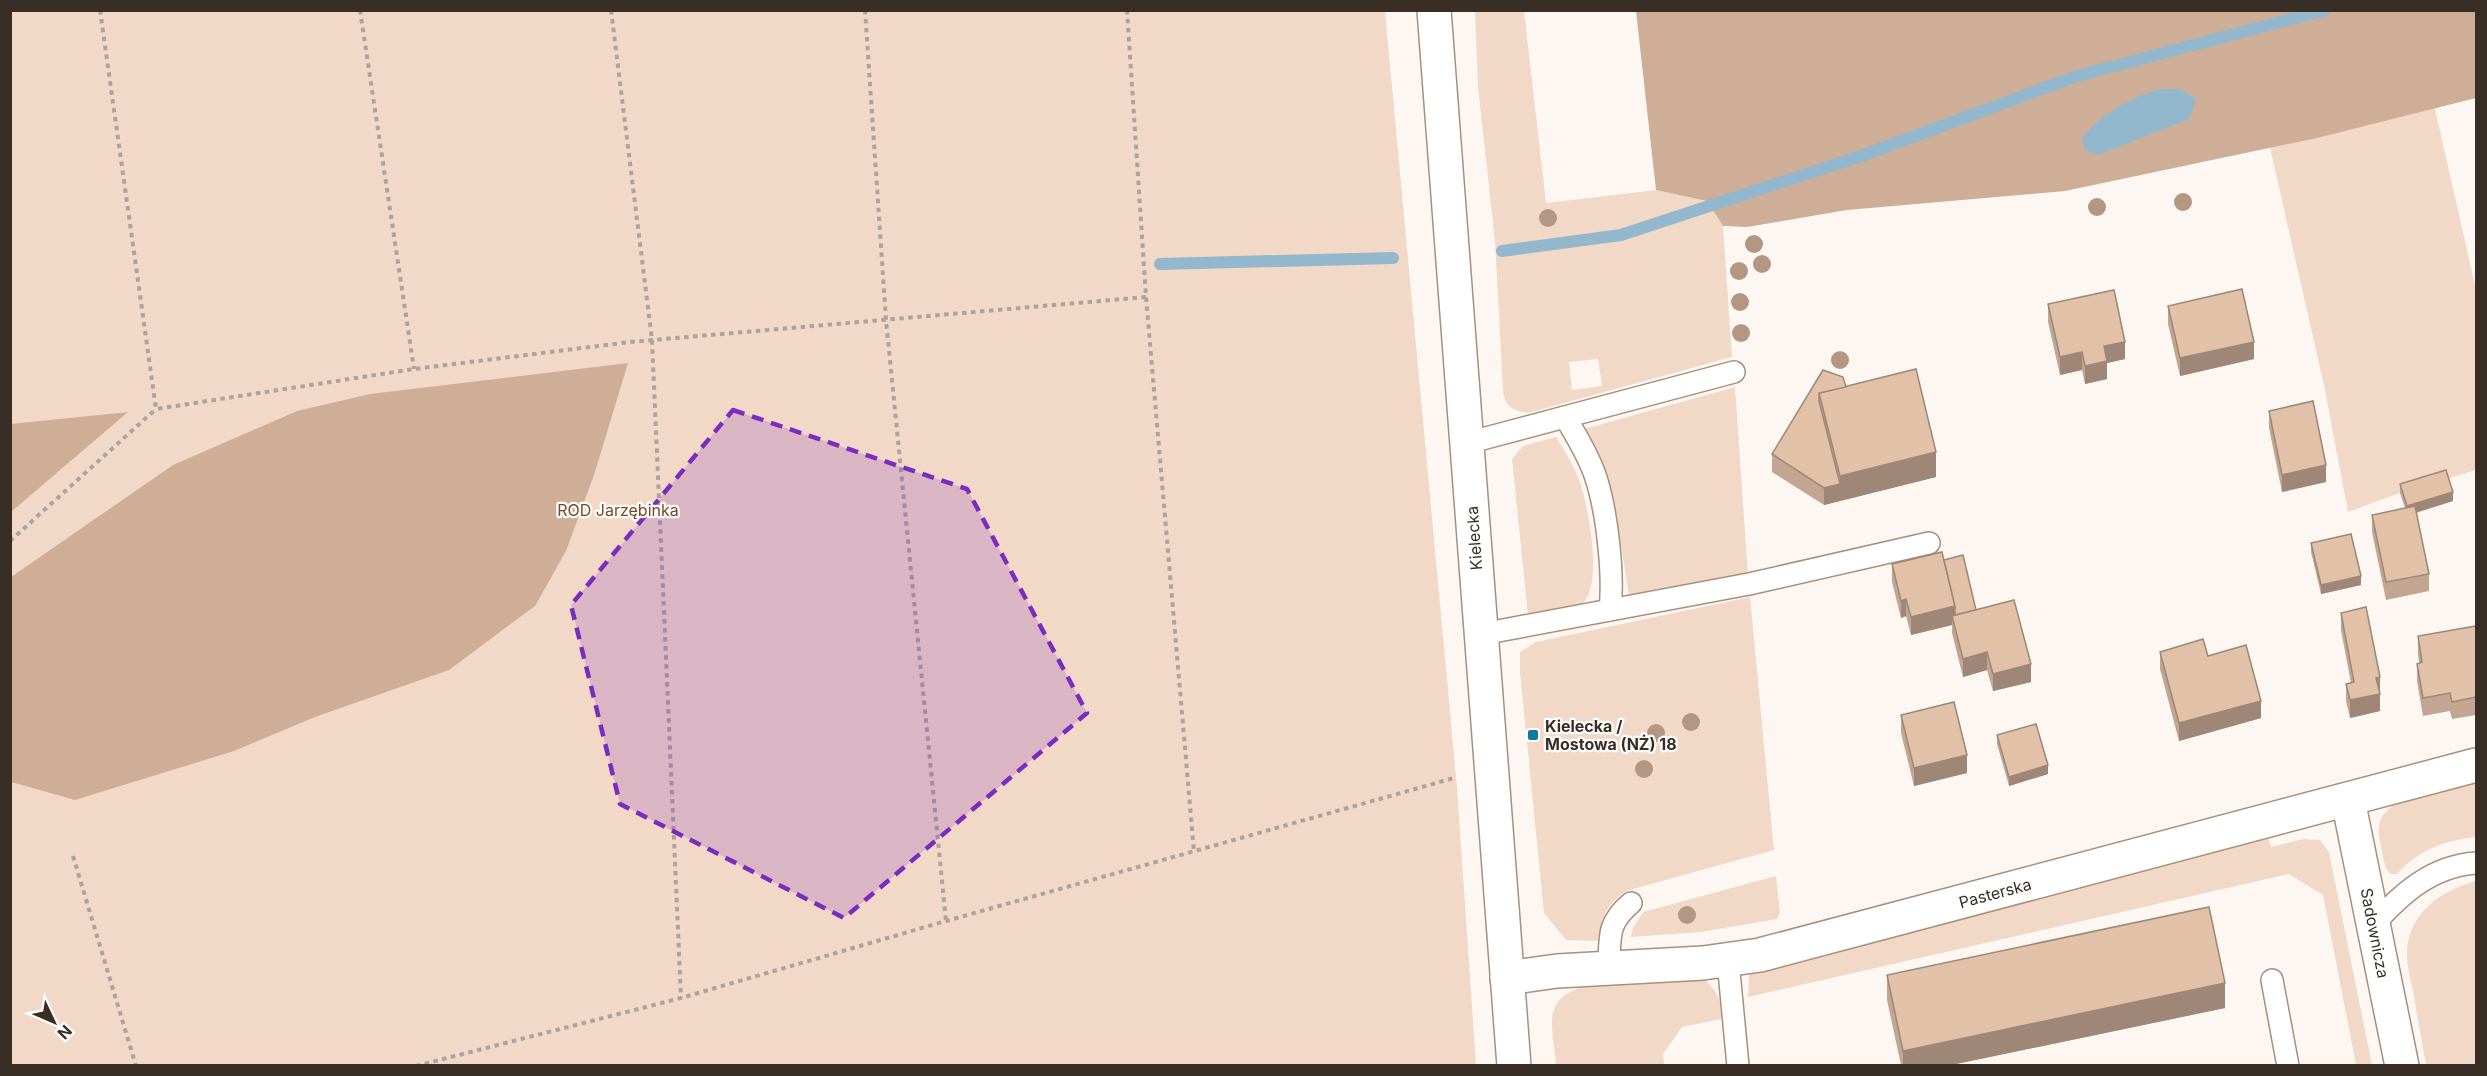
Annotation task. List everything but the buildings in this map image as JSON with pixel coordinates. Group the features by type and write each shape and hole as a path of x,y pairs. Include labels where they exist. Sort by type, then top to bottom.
{"street":[{"name":"Kielecka","path":"1434,10 1514,1065"},
{"name":"Pasterska","path":"1507,978 1609,967 1728,961 1919,914 2476,765"},
{"name":"Sadownicza","path":"2348,800 2402,1065"}],"lane":[{"path":"1467,443 1734,372"},
{"path":"1565,417 1580,441 1595,475 1603,507 1612,589 1610,610"},
{"path":"1482,634 1749,584 1929,543"},
{"path":"2373,925 2398,897 2422,880 2445,868 2476,863"},
{"path":"1609,967 1613,921 1631,903"},
{"path":"1728,961 1738,1065"},
{"path":"2272,980 2288,1065"}],"path":[{"path":"100,10 156,409"},
{"path":"360,10 414,369"},
{"path":"611,10 652,340 681,999"},
{"path":"865,10 885,320 946,921"},
{"path":"1127,10 1146,297 1194,852"},
{"path":"10,542 156,409 414,369 652,340 1146,297"},
{"path":"416,1065 681,999 946,921 1492,767"},
{"path":"73,856 136,1065"}],"highlighted area":[{"path":"733,410 967,489 1087,713 844,918 620,804 571,605"}],"green space":[{"name":"ROD Jarzębinka","path":"10,11 1385,11 1457,787 1476,1065 11,1065"},
{"path":"1475,11 1524,11 1546,203 1656,190 1707,201 1723,226 1732,357 1528,413 1518,411 1507,404 1503,390 1495,241 1478,87","holes":["1598,359 1602,386 1572,390 1569,362"]},
{"path":"2476,11 2424,60 2476,290 2476,470 2400,493 2348,512 2325,390 2249,55"},
{"path":"1735,387 1748,575 1629,596 1613,495 1584,429"},
{"path":"1556,437 1575,470 1583,493 1592,545 1592,581 1589,595 1582,604 1564,610 1528,615 1512,459 1523,446"},
{"path":"1750,597 1774,850 1626,891 1609,907 1603,919 1600,941 1566,940 1544,913 1520,672 1520,652 1536,642"},
{"path":"2476,781 2476,837 2433,848 2414,859 2397,874 2390,874 2384,863 2379,836 2380,823 2385,813 2398,802"},
{"path":"2268,836 2271,847 2303,839 2320,840 2329,852 2372,1065 2356,1065 2323,895 2289,874 1748,997 1749,976 1752,969"},
{"path":"1776,876 1780,913 1777,919 1701,932 1631,937 1633,928 1643,912"},
{"path":"2476,881 2476,1065 2426,1065 2408,966 2408,941 2412,928 2428,906 2450,891"},
{"path":"1702,977 1718,996 1721,1019 1682,1027 1663,1054 1664,1065 1556,1065 1552,1026 1556,1005 1562,997 1589,985"}],"shaded area":[{"path":"1636,11 2476,11 2476,98 2317,138 2065,191 1847,210 1747,227 1723,226 1707,201 1656,190"},
{"path":"628,363 594,475 566,551 535,606 449,670 315,717 234,751 75,800 11,782 11,577 173,465 297,411 370,394"},
{"path":"128,412 11,512 11,424"}],"water":[{"path":"2181,89 2196,99 2189,119 2098,155 2085,150 2082,138 2097,122 2116,108 2147,93"}],"waterway":[{"path":"1502,251 1621,235 1864,155 2077,76 2325,10"},
{"path":"1160,264 1393,258"}],"place":[{"name":"Kielecka / Mostowa (NŻ) 18","path":"1533,735"}]}
